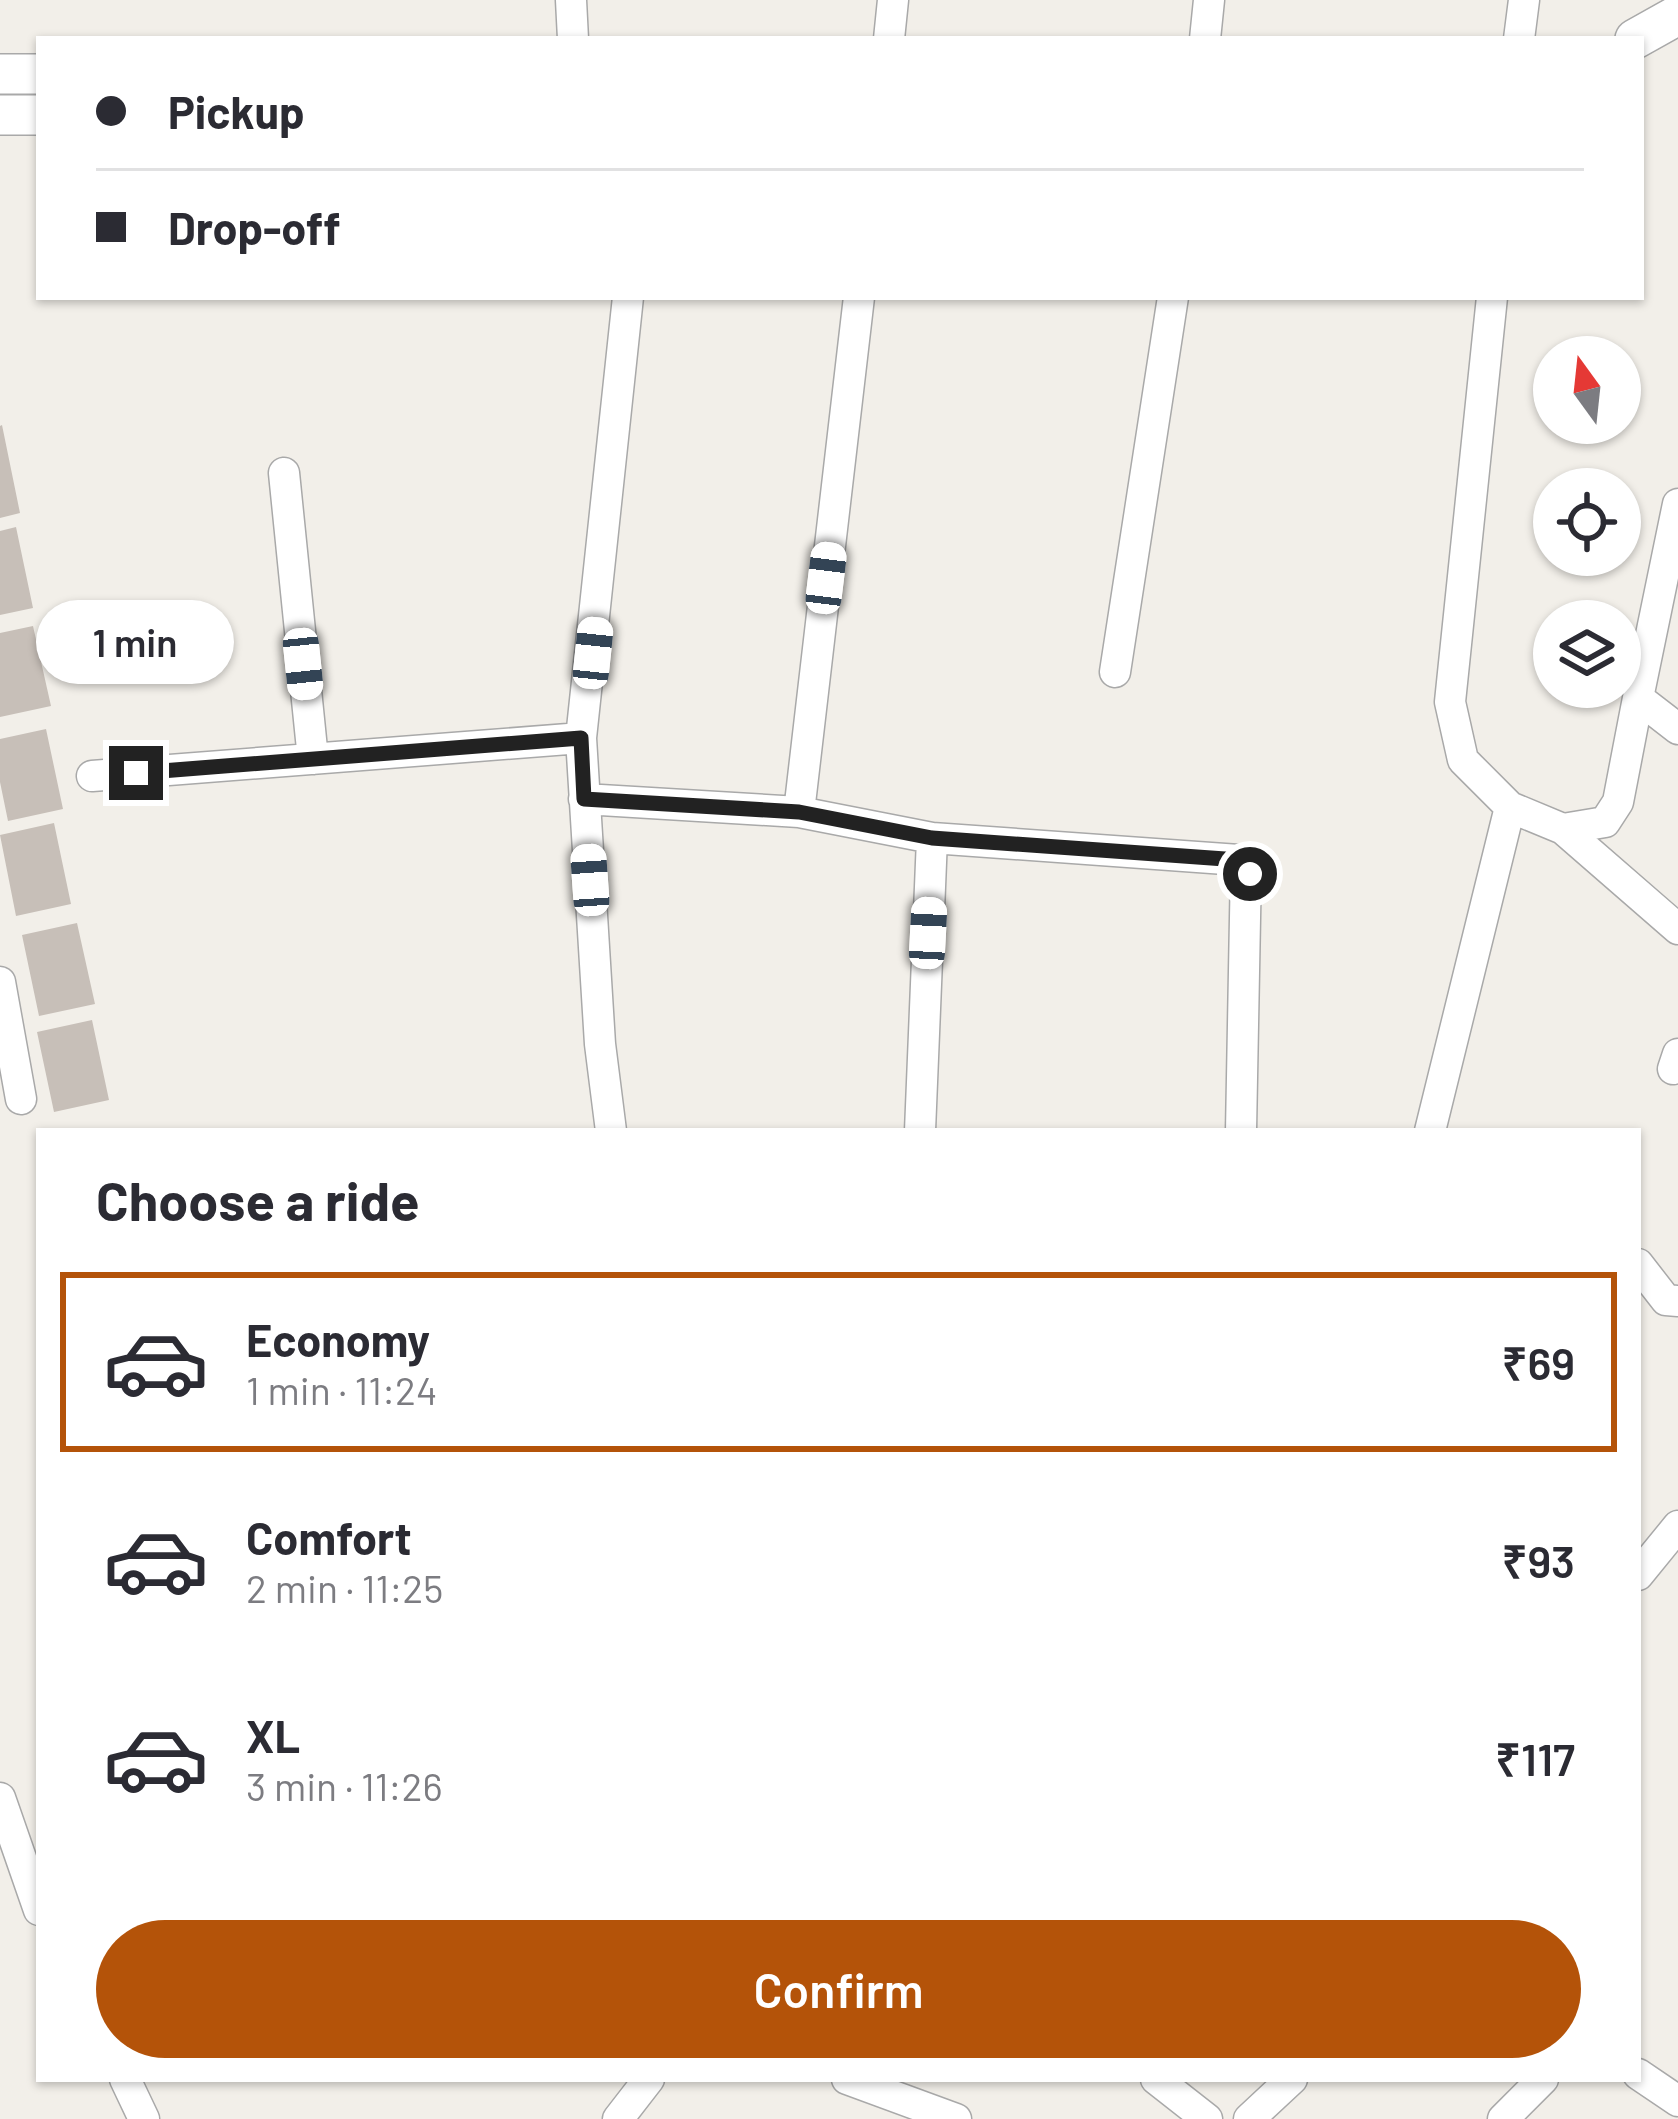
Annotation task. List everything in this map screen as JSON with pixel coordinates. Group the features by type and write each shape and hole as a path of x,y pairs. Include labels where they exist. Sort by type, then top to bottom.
{"street":[{"path":"571,0 572,36"},
{"path":"889,36 893,0"},
{"path":"1205,36 1209,0"},
{"path":"1519,36 1524,0"},
{"path":"1640,36 1678,15"},
{"path":"0,74 36,74"},
{"path":"0,115 36,115"},
{"path":"611,1128 600,1044 581,738 628,300"},
{"path":"799,812 859,300"},
{"path":"1115,671 1173,300"},
{"path":"1492,300 1450,702 1463,760 1510,807 1563,829 1678,929"},
{"path":"284,473 313,759"},
{"path":"1641,683 1678,504"},
{"path":"1641,700 1678,728"},
{"path":"1563,829 1606,822 1618,802 1636,708"},
{"path":"92,776 581,738"},
{"path":"584,799 799,812 932,838 1239,860 1246,865 1241,1128"},
{"path":"1431,1128 1510,807"},
{"path":"920,1128 932,838"},
{"path":"0,982 21,1100"},
{"path":"1641,1268 1666,1300 1678,1301"},
{"path":"1641,1571 1678,1526"},
{"path":"0,1798 36,1901"},
{"path":"1641,2076 1678,2101"},
{"path":"126,2082 144,2119"},
{"path":"618,2119 647,2082"},
{"path":"855,2082 956,2119"},
{"path":"1160,2082 1207,2119"},
{"path":"1261,2115 1289,2082"},
{"path":"1503,2119 1540,2082"}],"building":[{"path":"0,426 20,513 0,518"},
{"path":"16,527 33,608 0,615 0,531"},
{"path":"33,626 51,706 0,717 0,633"},
{"path":"46,729 63,809 8,821 0,782 0,739"},
{"path":"54,823 71,904 16,916 0,835"},
{"path":"77,923 95,1004 39,1016 22,935"},
{"path":"92,1020 109,1100 54,1112 37,1032"}],"route":[{"path":"136,773 581,738 584,799 799,812 932,838 1239,860 1250,874"}]}
